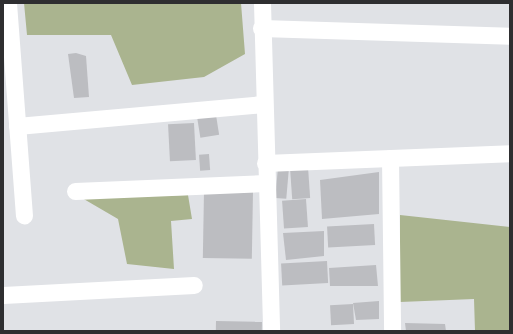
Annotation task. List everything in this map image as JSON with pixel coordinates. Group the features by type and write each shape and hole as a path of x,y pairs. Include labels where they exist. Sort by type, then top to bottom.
{"street":[{"path":"8,3 24,215"},
{"path":"262,3 261,28 265,183 271,331"},
{"path":"261,28 510,36"},
{"path":"18,126 263,104"},
{"path":"265,163 510,153"},
{"path":"390,158 392,331"},
{"path":"75,191 265,183"},
{"path":"3,295 194,285"}],"green space":[{"path":"24,3 241,3 245,54 204,77 132,85 111,35 27,35"},
{"path":"188,195 192,219 171,221 174,269 127,264 118,219 82,198"},
{"path":"400,215 510,227 510,331 475,331 474,299 400,302"}],"building":[{"path":"76,53 86,56 89,97 74,98 68,54"},
{"path":"216,115 219,135 200,138 197,118"},
{"path":"194,123 196,160 170,161 168,124"},
{"path":"209,154 210,170 200,171 199,155"},
{"path":"278,167 289,168 286,199 275,198"},
{"path":"308,167 310,198 292,199 290,168"},
{"path":"379,172 379,214 322,219 320,180"},
{"path":"204,191 253,192 252,259 203,258"},
{"path":"306,199 308,227 284,229 282,201"},
{"path":"374,224 375,245 328,247 327,226"},
{"path":"324,231 324,256 286,260 283,233"},
{"path":"327,261 328,283 282,285 281,263"},
{"path":"376,265 378,286 330,286 329,268"},
{"path":"379,301 379,319 356,320 353,303"},
{"path":"353,304 354,324 331,325 330,305"},
{"path":"216,321 262,322 262,331 216,331"},
{"path":"405,323 445,324 446,331 406,331"}]}
